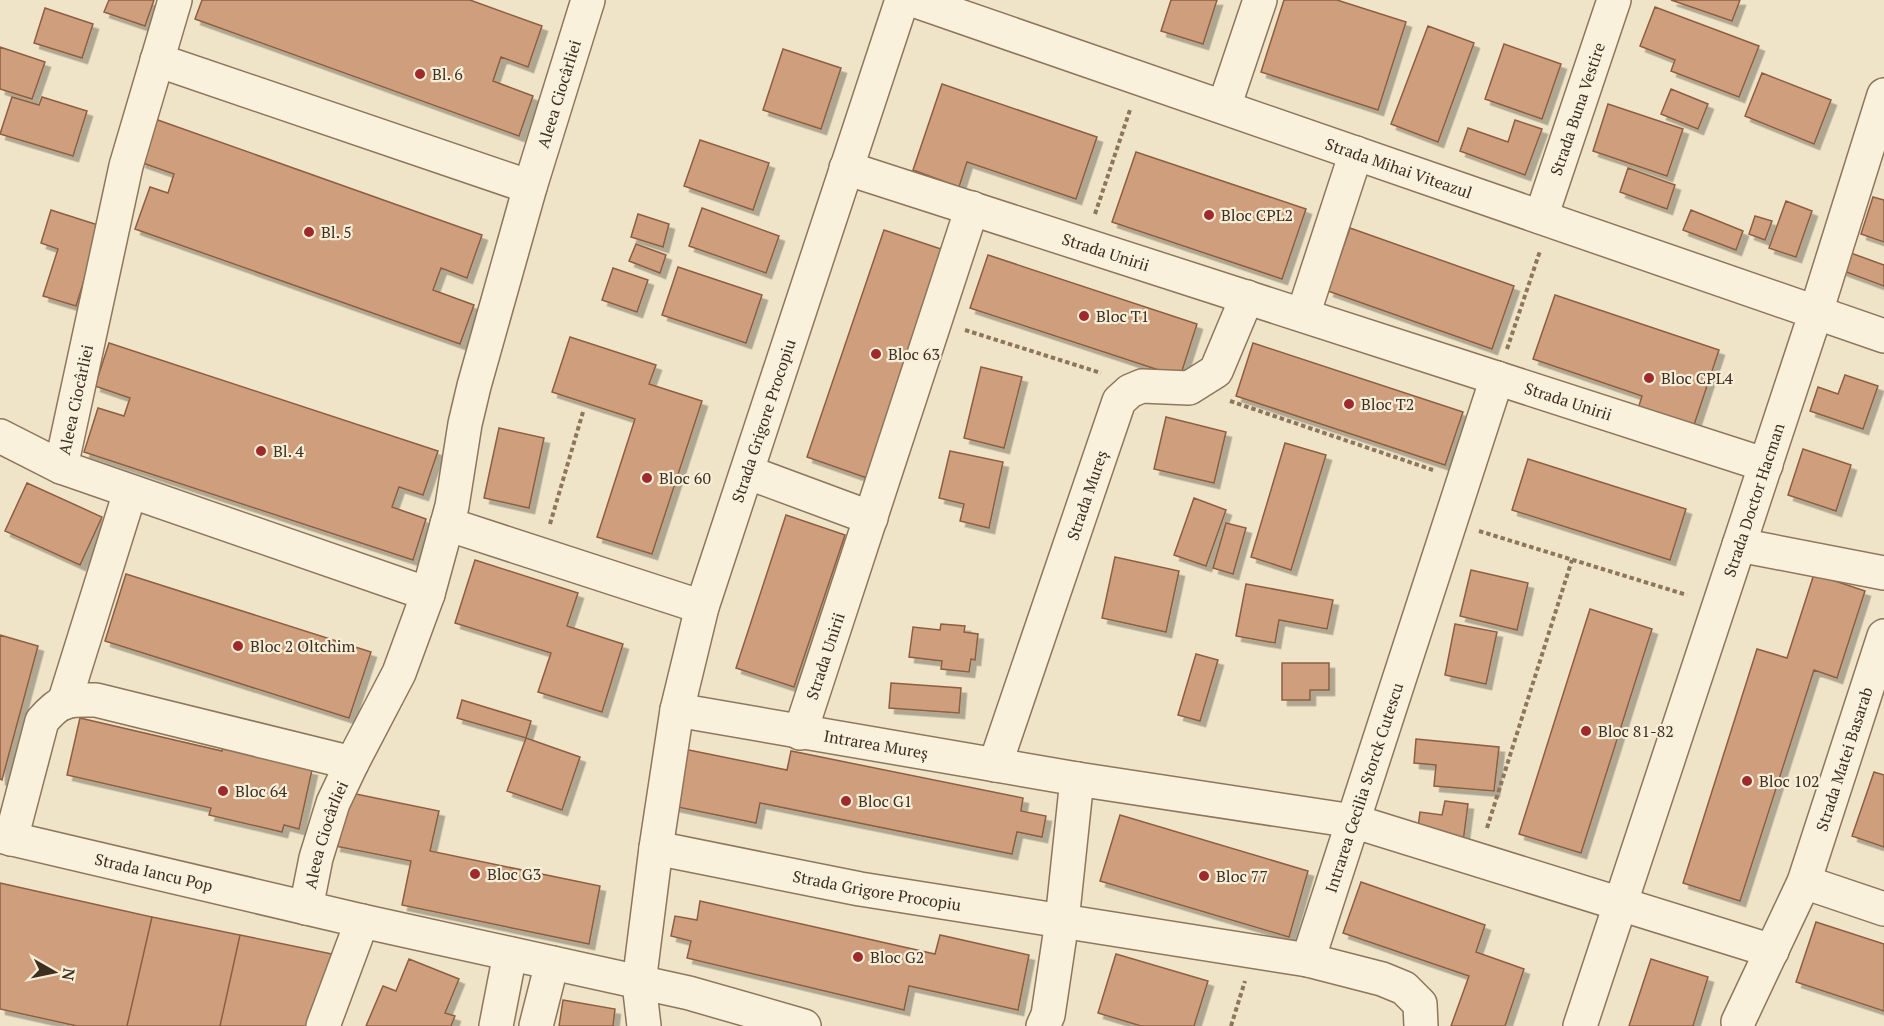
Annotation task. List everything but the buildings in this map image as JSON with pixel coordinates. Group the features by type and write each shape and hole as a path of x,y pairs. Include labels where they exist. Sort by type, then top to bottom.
{"street":[{"name":"Aleea Ciocârliei","path":"175,0 126,166 61,467 428,594"},
{"name":"Aleea Ciocârliei","path":"306,908 316,858 333,803 399,673 428,594 447,524 474,386 530,188 587,0"},
{"name":"Strada Grigore Procopiu","path":"644,1026 639,983 656,848 677,710 702,607 902,0"},
{"name":"Strada Mihai Viteazul","path":"913,0 1884,336"},
{"path":"1224,107 1260,0"},
{"name":"Strada Buna Vestire","path":"1546,219 1614,0"},
{"path":"157,60 530,188"},
{"name":"Strada Doctor Hacman","path":"1580,1026 1816,312 1884,95"},
{"path":"1303,315 1356,153"},
{"path":"846,168 972,208"},
{"name":"Strada Unirii","path":"800,733 972,208 1766,465"},
{"path":"1142,386 1189,388 1216,371 1247,297"},
{"name":"Intrarea Cecilia Storck Cutescu","path":"1308,960 1497,378"},
{"name":"Strada Mureș","path":"995,765 1119,401 1130,391 1142,386"},
{"path":"0,436 61,467"},
{"path":"747,472 871,518"},
{"path":"5,837 42,721 55,706 64,703 130,492"},
{"path":"447,524 702,607"},
{"path":"1739,545 1884,573"},
{"name":"Strada Matei Basarab","path":"1742,1025 1772,951 1804,882 1884,636"},
{"name":"Aleea Ciocârliei","path":"64,703 71,700 96,700 352,763"},
{"name":"Intrarea Mureș","path":"677,710 1077,779 1353,821"},
{"path":"1043,1026 1048,1015 1062,921 1077,779"},
{"path":"1353,821 1772,951"},
{"name":"Strada Iancu Pop","path":"5,837 306,908"},
{"name":"Strada Grigore Procopiu","path":"656,848 860,889 1062,921"},
{"path":"1804,882 1884,909"},
{"path":"306,908 689,993 804,1026"},
{"path":"323,1026 362,921"},
{"path":"1062,921 1308,960 1382,979 1404,988 1420,1004 1421,1026"},
{"path":"496,1026 510,954"},
{"path":"536,1026 552,963"}],"path":[{"path":"1084,244 1141,78"},
{"path":"1497,378 1546,219"},
{"path":"934,320 1142,386"},
{"path":"1189,388 1464,480"},
{"path":"541,555 583,412"},
{"path":"1450,522 1719,605"},
{"path":"1477,860 1572,560"},
{"path":"1231,1026 1254,952"}],"place":[{"name":"Bl. 6","path":"420,74"},
{"name":"Bloc CPL2","path":"1209,215"},
{"name":"Bl. 5","path":"309,232"},
{"name":"Bloc T1","path":"1084,316"},
{"name":"Bloc 63","path":"876,354"},
{"name":"Bloc CPL4","path":"1649,378"},
{"name":"Bloc T2","path":"1349,404"},
{"name":"Bl. 4","path":"261,451"},
{"name":"Bloc 60","path":"647,478"},
{"name":"Bloc 2 Oltchim","path":"238,646"},
{"name":"Bloc 81-82","path":"1586,731"},
{"name":"Bloc 102","path":"1747,781"},
{"name":"Bloc 64","path":"223,791"},
{"name":"Bloc G1","path":"846,801"},
{"name":"Bloc G3","path":"475,874"},
{"name":"Bloc 77","path":"1204,876"},
{"name":"Bloc G2","path":"858,957"}]}
